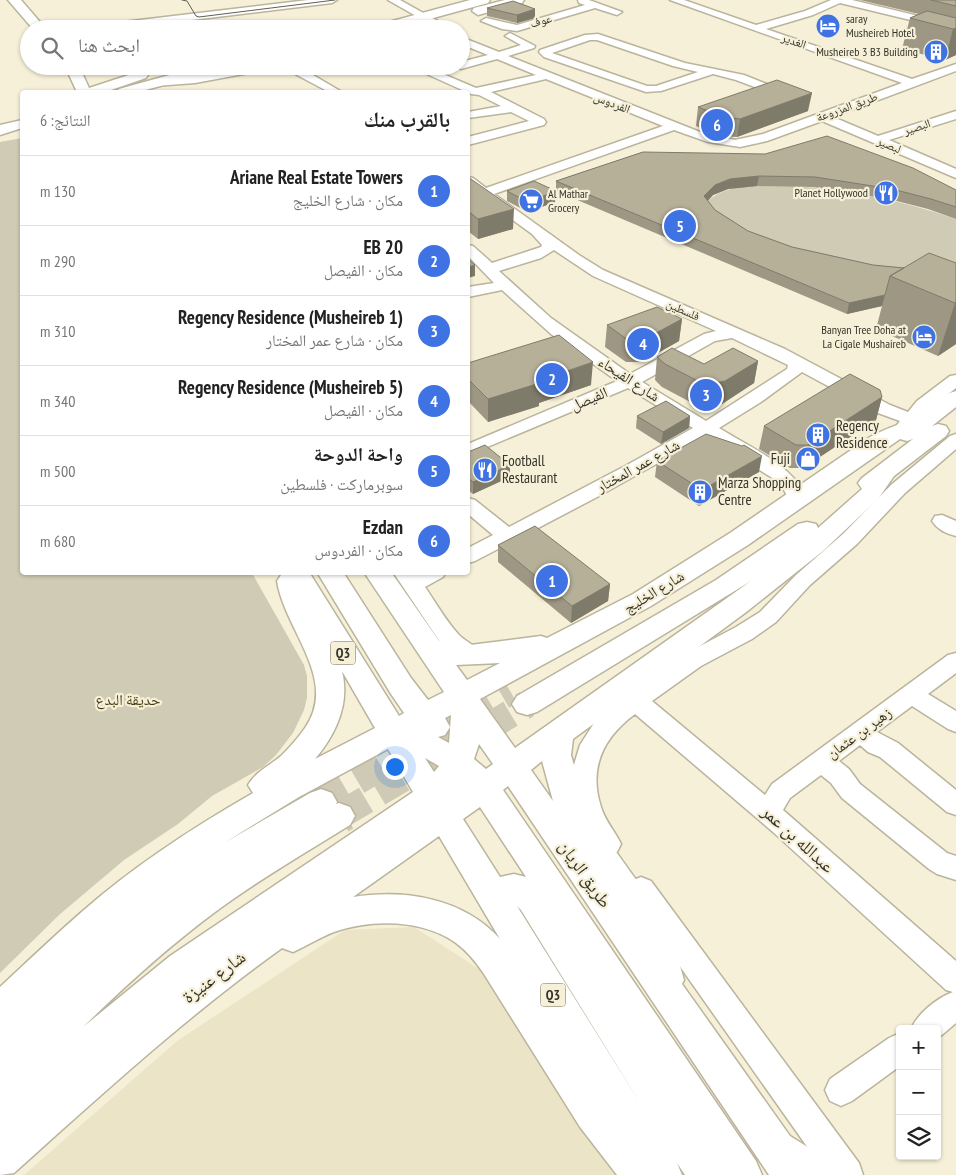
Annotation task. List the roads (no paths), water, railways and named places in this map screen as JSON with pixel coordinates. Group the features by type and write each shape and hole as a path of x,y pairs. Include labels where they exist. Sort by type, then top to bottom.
{"main road":[{"path":"14,0 32,20"},
{"path":"22,0 40,20"},
{"path":"432,20 464,6 484,0"},
{"path":"434,20 500,0"},
{"path":"463,20 518,0"},
{"path":"69,75 79,88 103,82 172,75"},
{"path":"132,90 158,75"},
{"path":"113,90 160,75"},
{"path":"98,90 119,82 154,77"},
{"path":"0,130 20,125"},
{"path":"0,138 20,133"},
{"name":"شارع الخليج","path":"392,732 657,591 739,539 796,497 878,442 956,397"},
{"name":"شارع الخليج","path":"911,424 839,484 711,574 518,697 732,582 795,539 956,418"},
{"name":"شارع الخليج","path":"437,806 497,777 777,575 870,494 879,483 884,472"},
{"path":"180,856 195,839 230,809 276,778 300,758 316,737 325,715 330,694 328,673 298,612 293,599 289,575"},
{"name":"Q3","path":"298,575 662,1175"},
{"path":"332,575 423,716 442,733 461,755"},
{"name":"طريق الريان","path":"379,575 462,696 497,777 668,994 784,1162"},
{"path":"429,648 444,654 471,655 558,644"},
{"path":"0,1132 28,1103 99,1037 183,968 437,806 461,755 467,721 462,696"},
{"path":"562,731 556,755 572,814 583,833 633,902 650,930 662,961 668,994"},
{"path":"0,1011 97,920 180,856 254,807 392,732 461,755 497,777 742,1175"},
{"name":"شارع عنيزة","path":"0,1159 89,1078 181,1002 437,806"},
{"path":"0,1048 88,964 159,905 233,854 330,809 152,940 79,1004 0,1087"},
{"path":"492,896 501,890 512,888 524,891 532,899 708,1175"},
{"path":"181,1002 229,980 296,934 338,916 383,908 419,912 446,919 468,932 487,949 594,1113 614,1141 643,1175"},
{"path":"784,1162 816,1175"}],"street":[{"path":"292,0 306,4"},
{"path":"163,20 332,0"},
{"path":"383,0 423,20"},
{"path":"393,0 424,20"},
{"path":"580,0 617,12"},
{"name":"الغدير","path":"675,0 912,83"},
{"path":"757,28 809,13 840,0 956,28"},
{"path":"850,0 860,4"},
{"name":"عوف","path":"486,21 510,28 596,5"},
{"path":"528,12 567,27"},
{"path":"572,12 591,19"},
{"path":"522,26 540,33"},
{"path":"470,62 494,52 530,46 510,36"},
{"path":"712,71 659,88 646,89 544,52 592,37 610,41 677,64 712,71 732,76 802,101"},
{"name":"الفردوس","path":"470,40 547,76 674,126 719,141 738,144"},
{"name":"الفردوس","path":"470,43 494,52"},
{"name":"طريق المزروعة","path":"738,144 754,142 824,111 956,67"},
{"path":"938,74 952,80"},
{"path":"154,77 189,81 222,75"},
{"path":"307,75 333,90"},
{"path":"438,76 539,121 539,124 470,141"},
{"path":"475,92 547,76"},
{"path":"752,96 770,89"},
{"path":"470,116 512,108"},
{"name":"لبصير","path":"824,111 878,140 956,174"},
{"name":"البصير","path":"878,140 956,114"},
{"path":"483,193 674,126"},
{"name":"فلسطين","path":"470,183 567,253 608,277 798,362 911,424"},
{"path":"536,255 550,246 537,232"},
{"name":"شارع الفيحاء","path":"470,251 558,332 631,381 781,475 793,488 796,497"},
{"path":"489,269 536,255 554,252 567,253"},
{"path":"470,288 503,282"},
{"path":"470,291 503,282"},
{"name":"الفيصل","path":"470,449 631,381 705,339 732,332"},
{"name":"شارع عمر المختار","path":"470,555 706,428 794,372 798,362"},
{"name":"شارع الخليج","path":"911,424 929,400 956,380"},
{"path":"847,1175 600,833 588,807 584,780 592,745 604,727 636,701 701,655 744,633 768,617 803,580 850,539 898,488 956,440"},
{"path":"470,506 501,539"},
{"path":"470,515 476,524 501,539"},
{"path":"424,575 408,579 450,638 459,648 471,655"},
{"name":"زهير بن عثمان","path":"768,812 781,792 956,661"},
{"path":"912,695 956,723"},
{"name":"عبدالله بن عمر","path":"636,701 768,812 956,980"},
{"path":"865,729 877,745 889,750 956,805"},
{"path":"817,764 831,782 851,791 941,864 956,868"},
{"path":"931,1025 956,1005"},
{"path":"841,1090 896,1051"}],"tunnel":[{"path":"321,802 510,691"},
{"path":"342,814 527,704"},
{"path":"339,816 344,813"}],"tram line":[{"path":"182,0 187,1 196,16 199,17 335,0"}],"place":[{"name":"saray Musheireb Hotel","path":"828,26"},
{"name":"Musheireb 3 B3 Building","path":"936,52"},
{"name":"Ezdan","path":"717,125"},
{"name":"Planet Hollywood","path":"886,193"},
{"name":"Al Mathar Grocery","path":"531,201"},
{"name":"واحة الدوحة","path":"680,226"},
{"name":"Banyan Tree Doha at La Cigale Mushaireb","path":"924,337"},
{"name":"Regency Residence (Musheireb 5)","path":"643,344"},
{"name":"EB 20","path":"552,379"},
{"name":"Regency Residence (Musheireb 1)","path":"706,395"},
{"name":"Regency Residence","path":"818,435"},
{"name":"Fuji","path":"808,459"},
{"name":"Football Restaurant","path":"485,470"},
{"name":"Marza Shopping Centre","path":"700,492"},
{"name":"Ariane Real Estate Towers","path":"552,581"}],"park label":[{"name":"حديقة البدع","path":"128,700"}]}
